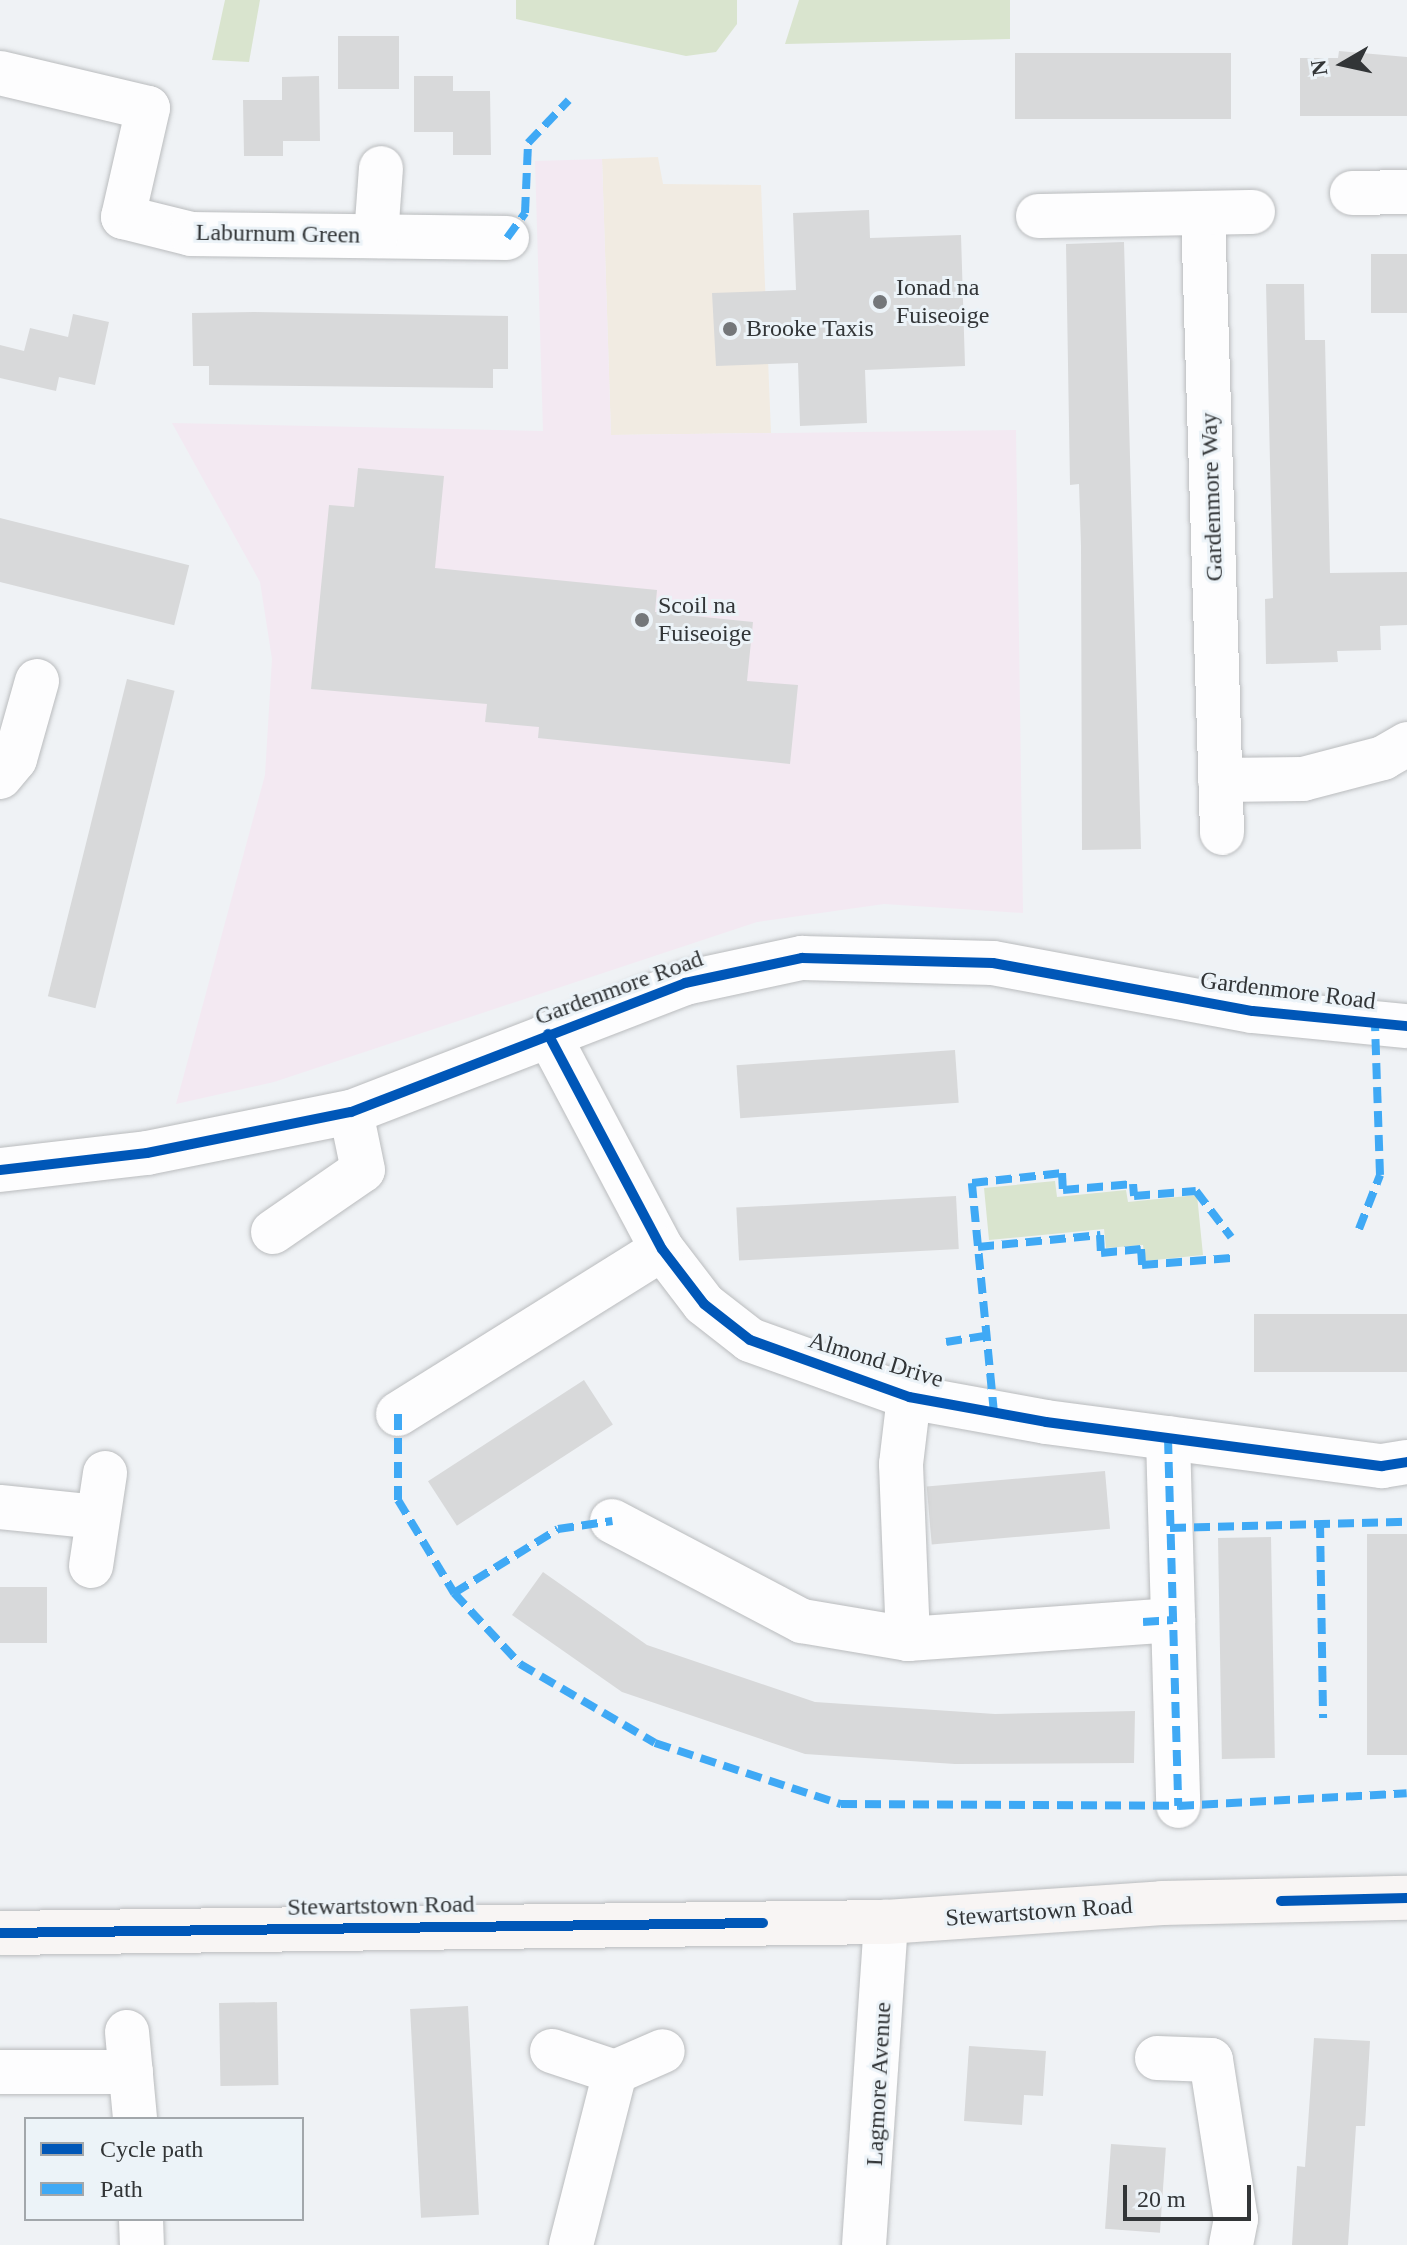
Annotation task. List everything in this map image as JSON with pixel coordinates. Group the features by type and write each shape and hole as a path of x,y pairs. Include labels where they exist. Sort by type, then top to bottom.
{"main road":[{"name":"Stewartstown Road","path":"0,1933 886,1922 1162,1903 1407,1898"}],"street":[{"name":"Laburnum Green","path":"0,73 148,108 123,217 191,234 507,238"},
{"path":"376,236 381,168"},
{"path":"1352,193 1407,192"},
{"path":"1038,216 1253,212"},
{"name":"Gardenmore Way","path":"1203,213 1222,833"},
{"path":"0,777 15,759 37,681"},
{"path":"1220,780 1303,779 1383,758 1407,744"},
{"name":"Gardenmore Road","path":"0,1170 147,1153 351,1112 548,1034 723,972 802,958 919,956 993,963 1253,1011 1407,1026"},
{"name":"Almond Drive","path":"548,1034 662,1249 704,1304 750,1340 909,1397 1168,1438 1382,1466 1407,1462"},
{"path":"273,1232 363,1170 351,1112"},
{"path":"398,1414 662,1249"},
{"name":"Almond Drive","path":"908,1639 901,1464 909,1397"},
{"path":"1168,1438 1158,1621 1178,1806"},
{"path":"91,1566 105,1473"},
{"path":"0,1507 96,1517"},
{"path":"612,1521 802,1621 908,1639 1158,1621"},
{"name":"Lagmore Avenue","path":"864,2245 886,1922"},
{"path":"552,2051 615,2072 663,2051"},
{"path":"0,2072 129,2052 135,2117"},
{"path":"1157,2058 1211,2060 1236,2219 1231,2245"},
{"path":"571,2245 615,2072"},
{"path":"141,2221 142,2245"}],"shaded area":[{"path":"658,157 663,184 761,185 771,433 611,435 602,159"},
{"name":"Scoil na Fuiseoige","path":"602,159 611,435 1016,430 1023,913 884,904 757,922 274,1082 176,1104 265,775 272,659 260,582 172,423 543,431 535,161"}],"green space":[{"path":"225,0 260,0 249,62 212,60"},
{"path":"516,0 737,0 737,24 716,52 686,56 516,19"},
{"path":"799,0 1010,0 1010,39 785,44"},
{"path":"1055,1181 1057,1197 1126,1190 1128,1202 1197,1195 1203,1255 1145,1261 1143,1245 1106,1248 1104,1229 989,1240 984,1188"}],"building":[{"path":"338,36 399,36 399,89 338,89"},
{"path":"1339,51 1407,57 1407,116 1300,116 1300,58 1338,58"},
{"path":"1015,53 1231,53 1231,119 1015,119"},
{"path":"319,76 320,141 283,141 283,156 244,156 243,100 282,100 282,77"},
{"path":"414,76 453,76 453,91 490,91 491,155 453,155 453,132 414,132"},
{"name":"Ionad na Fuiseoige","path":"869,210 870,238 961,235 965,366 865,370 867,423 800,426 798,363 716,366 712,293 796,290 793,213"},
{"path":"1124,242 1141,849 1082,850 1081,546 1079,484 1070,485 1066,244"},
{"path":"1371,254 1407,254 1407,313 1371,313"},
{"path":"1266,284 1304,284 1305,340 1325,340 1330,573 1407,572 1407,625 1380,626 1381,650 1337,651 1338,662 1266,664 1265,599 1273,598"},
{"path":"192,313 508,316 508,369 493,369 493,388 209,385 209,366 193,366"},
{"path":"73,314 109,322 95,385 59,377 56,391 0,378 0,345 24,351 30,328 68,337"},
{"path":"358,468 444,476 435,568 657,590 655,612 753,622 747,681 798,685 790,764 538,738 539,727 485,722 487,704 311,689 329,505 354,507"},
{"path":"0,518 189,565 174,625 0,582"},
{"path":"127,679 175,691 95,1008 48,996"},
{"path":"955,1050 959,1103 740,1118 737,1065"},
{"path":"956,1196 959,1249 739,1260 736,1208"},
{"path":"1254,1314 1407,1314 1407,1372 1254,1372"},
{"path":"584,1380 613,1424 457,1526 428,1481"},
{"path":"1105,1471 1110,1529 932,1544 927,1487"},
{"path":"1367,1534 1407,1534 1407,1755 1367,1755"},
{"path":"1271,1537 1275,1758 1222,1759 1218,1538"},
{"path":"543,1572 647,1645 815,1702 995,1714 1135,1711 1134,1763 955,1764 805,1754 622,1692 512,1615"},
{"path":"0,1587 47,1587 47,1643 0,1643"},
{"path":"277,2002 278,2085 220,2086 219,2003"},
{"path":"468,2006 479,2215 421,2218 410,2009"},
{"path":"1314,2038 1370,2041 1365,2126 1356,2126 1348,2245 1292,2245 1297,2166 1305,2167"},
{"path":"969,2046 1046,2051 1043,2096 1024,2095 1022,2125 964,2121"},
{"path":"1111,2144 1166,2148 1160,2233 1105,2229"}],"marked path":[{"path":"507,238 525,213 528,143 569,100"},
{"path":"1359,1229 1380,1175 1375,1023"},
{"path":"994,1413 972,1183 1062,1173 1063,1190 1133,1184 1134,1196 1196,1191 1231,1237"},
{"path":"978,1247 1100,1235 1101,1253 1141,1249 1142,1265 1231,1258"},
{"path":"946,1342 985,1336"},
{"path":"398,1414 398,1500 454,1593 520,1664 655,1743 841,1804 1178,1806 1407,1793"},
{"path":"1168,1438 1178,1806"},
{"path":"454,1593 558,1529 612,1521"},
{"path":"1320,1522 1323,1718"},
{"path":"1170,1528 1407,1522"},
{"path":"1143,1622 1173,1620"}],"cycle path":[{"path":"0,1170 147,1153 351,1112 685,983 802,958 993,963 1253,1011 1407,1026"},
{"path":"548,1034 662,1249 704,1304 750,1340 909,1397 1046,1422 1382,1466 1407,1462"},
{"path":"1281,1901 1407,1898"},
{"path":"0,1933 763,1923"}],"place":[{"name":"Ionad na Fuiseoige","path":"880,302"},
{"name":"Brooke Taxis","path":"730,329"},
{"name":"Scoil na Fuiseoige","path":"642,620"}]}
